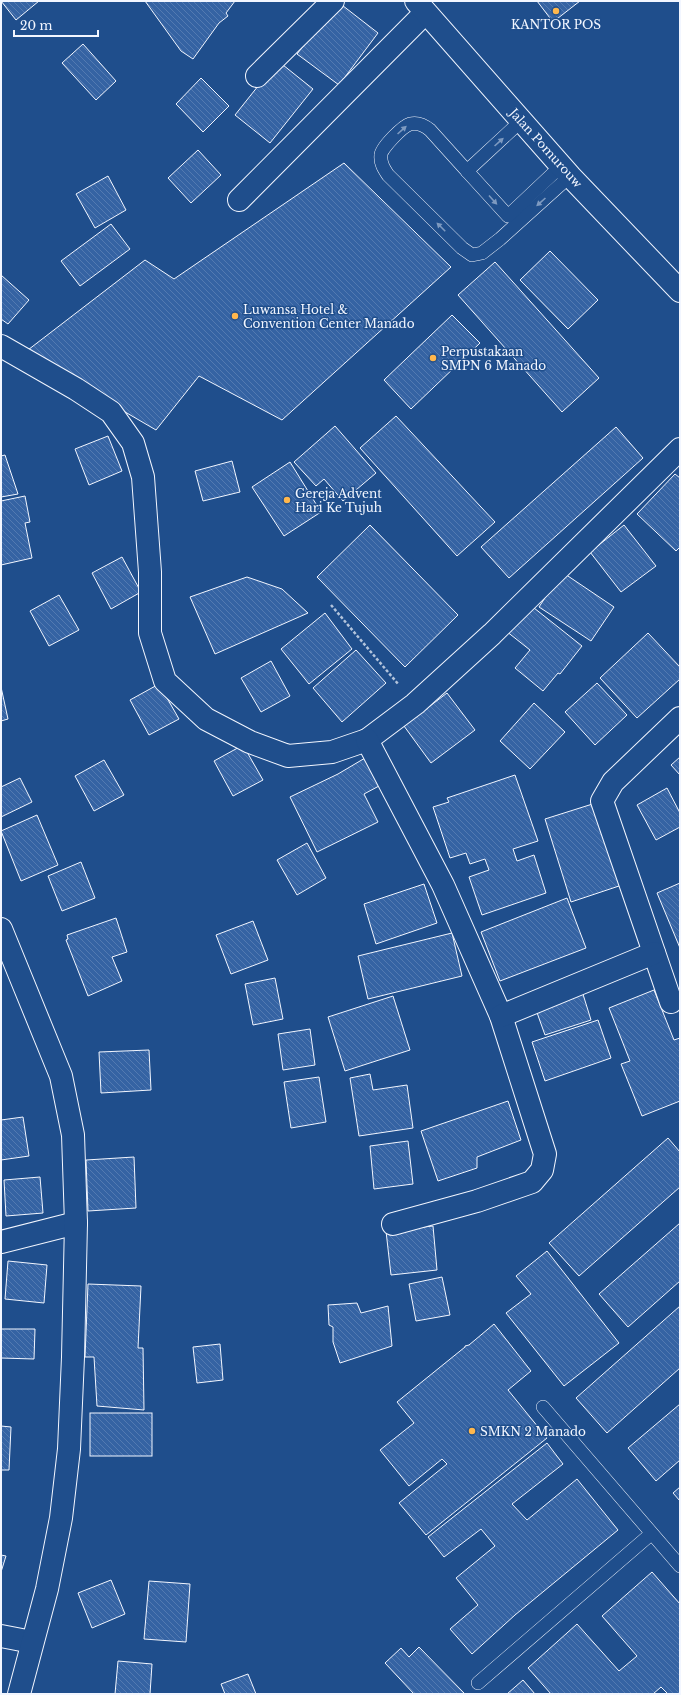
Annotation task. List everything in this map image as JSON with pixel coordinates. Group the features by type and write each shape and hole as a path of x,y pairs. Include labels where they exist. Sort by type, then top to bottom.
{"street":[{"path":"257,76 333,1"},
{"path":"239,200 421,7"},
{"name":"Jalan Pomurouw","path":"421,7 565,171 680,291"},
{"path":"1,346 76,389 111,412 133,444 143,477 150,572 150,633 165,681 206,719 250,742 288,756 332,752 367,740 415,704 492,634 680,449"},
{"path":"671,1002 602,801 613,782 680,718"},
{"path":"367,740 443,885 501,1016 517,1072 545,1154 542,1170 532,1182 477,1201 393,1224"},
{"path":"1,929 61,1076 73,1135 76,1223 69,1449 62,1518 47,1589 19,1694"},
{"path":"501,1016 654,953"},
{"path":"1,1242 76,1223"},
{"path":"1,1636 32,1642"}],"lane":[{"path":"467,171 521,121"},
{"path":"408,124 423,125 430,130 508,216 565,171 500,239 482,254 472,255 462,248 388,175 381,164 381,154 384,146 408,124"},
{"path":"543,1408 680,1566"},
{"path":"478,1683 652,1534"}],"path":[{"path":"331,605 415,704"}],"building":[{"path":"1,1 39,1 16,20"},
{"path":"145,1 235,1 226,13 228,16 219,23 193,59 181,51"},
{"name":"KANTOR POS","path":"537,1 580,1 553,22"},
{"path":"338,2 378,33 339,85 297,54"},
{"path":"83,44 116,81 96,100 62,63"},
{"path":"278,61 313,89 270,143 235,115"},
{"path":"201,78 229,106 203,132 176,104"},
{"path":"198,150 221,175 191,203 168,178"},
{"name":"Luwansa Hotel & Convention Center Manado","path":"344,163 451,267 282,420 199,376 156,430 24,353 145,260 174,279"},
{"path":"108,176 126,210 95,228 76,194"},
{"path":"111,224 130,249 80,286 61,261"},
{"path":"550,251 598,300 568,329 520,280"},
{"path":"495,262 599,378 562,412 458,295"},
{"path":"1,275 29,300 8,324 1,319"},
{"path":"452,315 480,343 411,409 384,380"},
{"path":"396,416 495,522 457,556 360,448"},
{"path":"335,426 376,473 343,501 324,479 316,486 294,462"},
{"path":"616,427 643,458 509,578 481,547"},
{"path":"108,436 122,471 89,485 75,449"},
{"path":"5,455 18,494 1,497 1,456"},
{"path":"232,461 240,492 203,501 195,471"},
{"name":"Gereja Advent Hari Ke Tujuh","path":"290,462 321,512 284,536 252,487"},
{"path":"675,474 680,478 680,547 676,551 637,514"},
{"path":"25,496 30,522 25,523 32,558 1,565 1,501"},
{"path":"370,525 458,615 405,667 317,577"},
{"path":"624,525 656,566 621,592 590,552"},
{"path":"122,557 141,592 111,609 92,573"},
{"path":"562,572 614,607 591,641 539,607"},
{"path":"247,577 282,589 308,613 215,654 190,597"},
{"path":"59,595 79,630 49,646 30,611"},
{"path":"529,604 582,646 560,674 558,673 543,691 515,668 530,650 506,631"},
{"path":"325,613 352,649 309,684 281,649"},
{"path":"648,633 680,667 680,679 637,718 600,678"},
{"path":"356,650 386,683 342,722 313,688"},
{"path":"271,661 290,696 261,712 241,678"},
{"path":"597,683 627,715 595,745 565,712"},
{"path":"159,684 179,719 149,735 130,700"},
{"path":"1,687 8,719 1,721"},
{"path":"447,693 475,730 431,763 404,726"},
{"path":"534,703 565,732 530,769 500,741"},
{"path":"243,745 263,780 233,796 214,761"},
{"path":"680,757 680,775 671,765"},
{"path":"365,758 379,786 364,794 378,822 317,852 290,797 338,774"},
{"path":"104,760 124,795 94,811 75,776"},
{"path":"515,775 538,841 513,849 517,861 534,855 546,893 482,915 469,877 489,870 485,859 470,864 466,853 450,858 433,807 449,802 447,798"},
{"path":"20,778 32,802 1,817 1,787"},
{"path":"667,788 680,813 680,827 656,840 637,805"},
{"path":"602,801 628,883 571,902 545,819"},
{"path":"37,815 58,865 21,881 1,831"},
{"path":"307,843 326,878 297,895 277,860"},
{"path":"81,862 95,898 62,911 48,876"},
{"path":"680,883 680,948 657,893"},
{"path":"424,884 437,923 376,944 364,904"},
{"path":"567,898 586,948 500,981 481,932"},
{"path":"116,918 127,952 112,957 122,981 88,996 66,940 68,939 67,935"},
{"path":"253,921 268,960 231,974 216,935"},
{"path":"452,933 462,976 368,999 358,956"},
{"path":"275,978 283,1019 253,1025 245,984"},
{"path":"654,990 674,1040 680,1038 680,1101 642,1116 621,1064 630,1061 609,1008"},
{"path":"582,991 591,1020 545,1035 535,1007"},
{"path":"393,996 410,1050 345,1071 328,1017"},
{"path":"598,1020 611,1058 545,1081 532,1042"},
{"path":"310,1029 315,1065 283,1070 278,1034"},
{"path":"149,1050 151,1090 101,1093 99,1052"},
{"path":"370,1074 373,1090 407,1085 413,1128 359,1136 350,1078"},
{"path":"319,1077 326,1122 291,1128 284,1082"},
{"path":"508,1101 521,1140 477,1157 477,1168 438,1181 421,1131"},
{"path":"23,1117 29,1156 1,1160 1,1120"},
{"path":"668,1138 680,1152 680,1187 579,1276 549,1243"},
{"path":"408,1141 413,1184 374,1189 370,1146"},
{"path":"134,1157 136,1208 88,1211 86,1160"},
{"path":"40,1177 43,1213 6,1216 4,1180"},
{"path":"680,1223 680,1281 628,1327 599,1294"},
{"path":"433,1226 437,1270 391,1275 386,1231"},
{"path":"547,1251 619,1343 564,1386 506,1313 531,1294 516,1276"},
{"path":"8,1261 47,1265 44,1303 5,1299"},
{"path":"442,1277 450,1315 416,1321 409,1284"},
{"path":"88,1284 141,1286 138,1348 143,1348 144,1410 97,1406 94,1357 85,1357"},
{"path":"357,1303 361,1313 388,1306 392,1346 340,1363 333,1342 333,1327 329,1325 328,1305"},
{"name":"SMKN 2 Manado","path":"680,1306 680,1368 607,1433 576,1398"},
{"name":"SMKN 2 Manado","path":"494,1324 531,1371 508,1390 547,1438 426,1535 399,1503 447,1464 442,1459 409,1486 380,1450 414,1423 397,1402"},
{"path":"1,1329 35,1329 34,1359 1,1358"},
{"path":"220,1344 223,1380 197,1383 193,1347"},
{"path":"680,1404 680,1460 656,1481 628,1448"},
{"path":"90,1413 152,1413 152,1456 90,1456"},
{"path":"1,1426 11,1427 9,1470 1,1470"},
{"name":"SMKN 2 Manado","path":"547,1443 563,1464 512,1504 527,1520 577,1479 618,1530 515,1615 472,1654 450,1629 478,1605 456,1578 495,1546 481,1529 444,1557 428,1537"},
{"path":"680,1487 680,1501 673,1493"},
{"path":"1,1555 6,1556 1,1572"},
{"path":"652,1572 680,1604 680,1694 668,1694 661,1687 653,1694 551,1694 528,1668 577,1624 619,1671 637,1656 602,1616"},
{"path":"111,1580 125,1614 92,1628 78,1593"},
{"path":"149,1581 190,1584 186,1642 144,1639"},
{"path":"419,1647 465,1694 414,1694 385,1663 401,1648 409,1657"},
{"path":"118,1661 152,1664 150,1694 115,1694"},
{"path":"248,1674 256,1694 225,1694 221,1684"},
{"path":"523,1680 535,1694 507,1694"}],"place":[{"name":"KANTOR POS","path":"556,11"},
{"name":"Luwansa Hotel & Convention Center Manado","path":"235,316"},
{"name":"Perpustakaan SMPN 6 Manado","path":"433,358"},
{"name":"Gereja Advent Hari Ke Tujuh","path":"287,500"},
{"name":"SMKN 2 Manado","path":"472,1431"}]}
